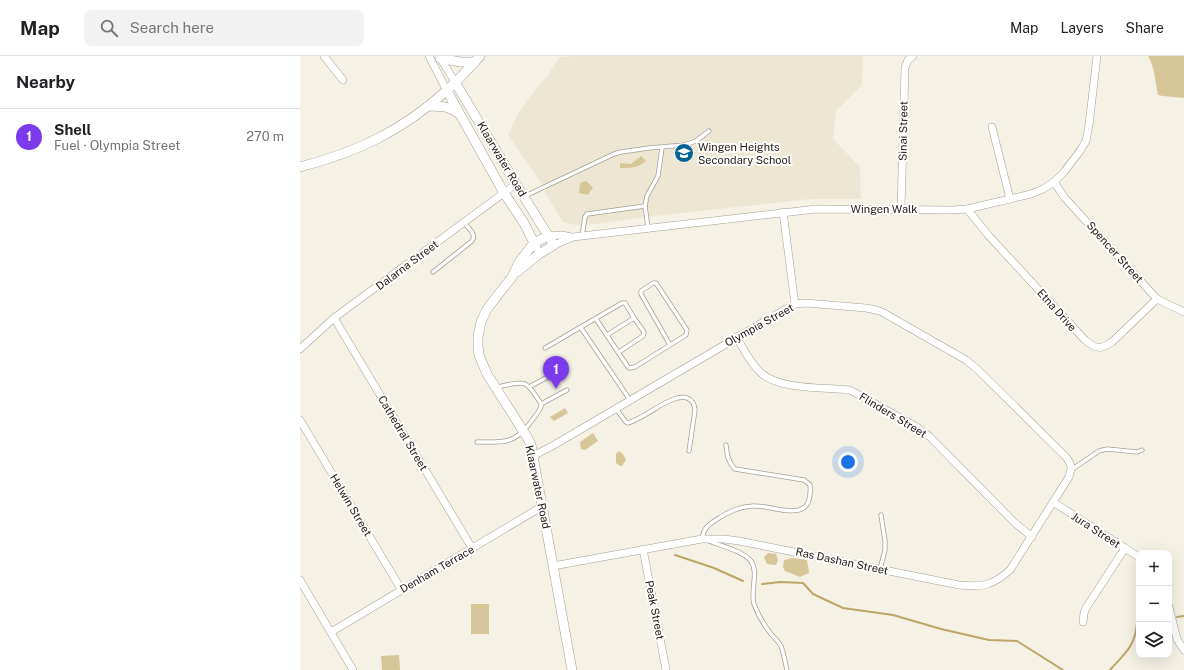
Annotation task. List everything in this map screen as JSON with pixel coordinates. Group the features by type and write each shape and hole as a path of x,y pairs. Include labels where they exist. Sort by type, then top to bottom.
{"street":[{"path":"324,56 343,80"},
{"path":"429,56 446,91"},
{"name":"Sinai Street","path":"901,209 905,68 908,60 913,56"},
{"name":"Wingen Walk","path":"554,245 573,237 783,212 816,209 967,209 1031,194 1054,182 1074,160 1086,141 1097,56"},
{"path":"440,57 455,82"},
{"path":"440,57 460,62 478,59"},
{"path":"300,167 326,160 358,148 411,119 446,91 478,59"},
{"name":"Klaarwater Road","path":"455,82 554,245 539,254 512,277 487,309 481,322 478,346 479,355 487,374 524,431 531,445 572,670"},
{"name":"Klaarwater Road","path":"446,91 504,193 524,223 539,254"},
{"path":"428,106 451,108 461,116"},
{"path":"992,127 1010,199"},
{"name":"Spencer Street","path":"1054,182 1065,198 1157,299 1184,312"},
{"name":"Dalarna Street","path":"300,348 334,318 516,184"},
{"name":"Etna Drive","path":"967,209 989,236 1084,340 1093,347 1100,348 1112,342 1157,299"},
{"path":"783,212 795,304"},
{"name":"Wingen Walk","path":"548,236 562,235 573,237"},
{"name":"Klaarwater Road","path":"512,277 519,262 534,243 548,236"},
{"name":"Olympia Street","path":"534,456 736,337 795,304 806,303 876,310 882,312 966,360 1066,456 1071,464 1071,470"},
{"name":"Cathedral Street","path":"334,318 472,548"},
{"name":"Flinders Street","path":"736,337 753,364 761,373 771,380 785,384 850,390 917,427 930,437 1015,523 1032,537"},
{"name":"Helwin Street","path":"300,420 401,589"},
{"name":"Ras Dashan Street","path":"553,566 702,539 724,538 959,585 978,586 992,584 1010,570 1069,477 1071,470"},
{"name":"Jura Street","path":"1053,502 1136,555"},
{"name":"Denham Terrace","path":"331,632 401,589 543,506"},
{"path":"1083,622 1086,608 1125,548"},
{"name":"Peak Street","path":"643,549 666,670"},
{"path":"300,580 353,670"},
{"path":"1172,619 1177,639 1184,650"}],"lane":[{"path":"524,197 614,154 684,146 696,141 710,131"},
{"path":"648,228 645,206 647,196 658,176 662,148"},
{"path":"582,236 585,217 587,214 645,206"},
{"path":"433,272 474,238 474,235 464,222"},
{"path":"596,319 628,367 633,368 670,346 686,335 687,330 657,284 654,283 641,291 641,294 670,346"},
{"path":"545,348 624,303 644,332 643,336 619,352"},
{"path":"607,335 634,318"},
{"path":"581,328 630,400"},
{"path":"529,386 557,372"},
{"path":"477,442 505,441 514,439 524,431 540,410 541,404 529,386 525,383 496,388"},
{"path":"541,404 567,390"},
{"path":"616,408 628,423 675,398 687,398 692,400 695,410 689,451"},
{"path":"726,445 729,461 731,466 735,469 804,480 810,485 808,504 798,511 791,512 755,506 736,508 712,522 705,530 702,539 742,554 752,563 754,572 754,602 764,623 784,653 787,670"},
{"path":"1071,470 1099,451 1107,449 1138,452 1142,450"},
{"path":"880,515 885,541 885,550 880,569"}],"shaded area":[{"name":"Wingen Heights Secondary School","path":"861,56 863,58 862,85 836,111 833,139 860,167 861,199 810,199 594,224 575,225 563,222 544,191 546,190 508,135 518,114 528,99 548,75 560,57"},
{"path":"1148,56 1184,56 1184,98 1158,95 1153,70"},
{"path":"641,156 646,161 640,165 631,168 620,168 620,163 631,164"},
{"path":"586,181 593,187 588,195 579,193 580,183"},
{"path":"565,408 568,413 554,421 550,417"},
{"path":"593,433 598,441 585,450 581,449 580,442"},
{"path":"619,451 623,454 626,460 622,466 616,463 616,454"},
{"path":"768,553 776,554 778,560 776,565 767,564 764,557"},
{"path":"793,558 807,560 809,573 800,577 785,571 783,567 784,560"},
{"path":"471,604 489,604 489,634 471,634"},
{"path":"399,655 400,670 382,670 381,656"}],"waterway":[{"path":"675,555 714,568 743,581"},
{"path":"762,584 780,582 803,583 813,594 843,608 893,615 941,629 989,640 1017,641 1063,670"},
{"path":"1177,617 1184,616"},
{"path":"1110,670 1132,644 1136,631"}],"place":[{"name":"Wingen Heights Secondary School","path":"684,153"},
{"name":"Shell","path":"556,389"}]}
